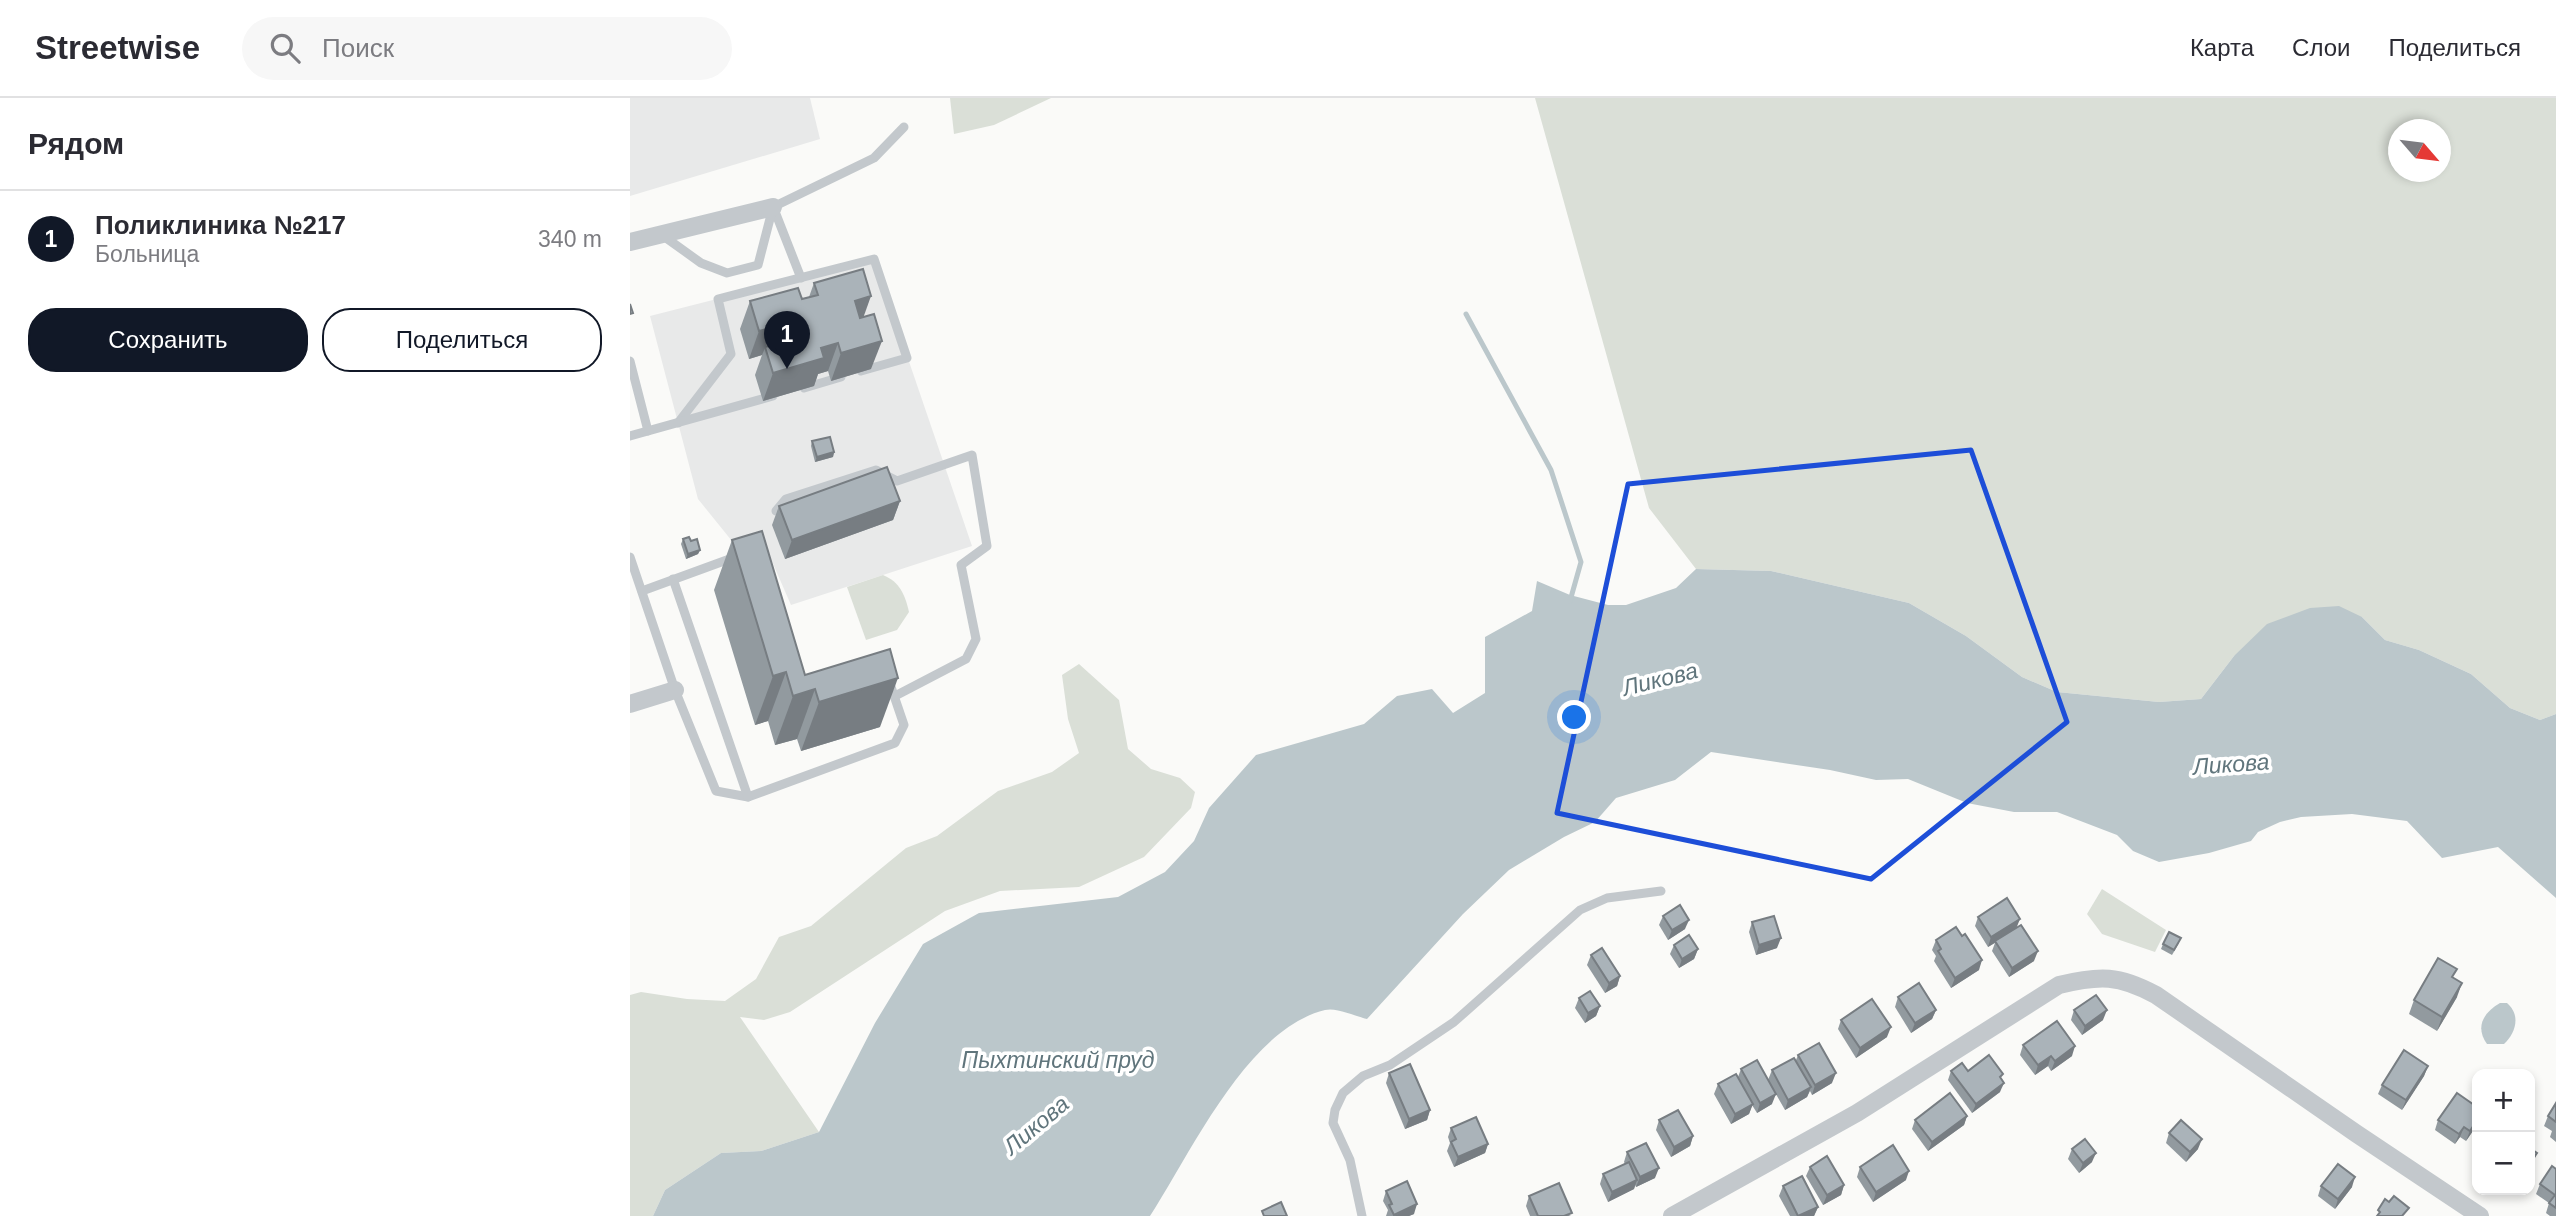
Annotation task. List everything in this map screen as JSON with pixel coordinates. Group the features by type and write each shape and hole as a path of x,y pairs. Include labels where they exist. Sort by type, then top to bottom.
{"street":[{"path":"630,242 773,207"},
{"path":"630,704 675,690"},
{"path":"1672,1216 1857,1113 2059,985 2097,978 2121,979 2156,995 2357,1135 2480,1216"}],"lane":[{"path":"662,235 701,263 727,273 758,265 773,207 874,158 904,127"},
{"path":"773,207 801,278"},
{"path":"678,423 731,354 718,299 874,258 907,358 793,391"},
{"path":"630,361 648,431"},
{"path":"630,436 780,394"},
{"path":"776,511 786,499 876,470 897,481 972,455 987,546 961,565 976,639 966,659 895,696"},
{"path":"642,590 735,556 744,560"},
{"path":"630,558 675,690 716,791 748,797 895,743 904,725 888,679 881,672"},
{"path":"673,579 748,797"},
{"path":"1362,1216 1350,1160 1333,1123 1335,1110 1343,1093 1363,1076 1390,1065 1454,1022 1580,910 1607,898 1661,891"}],"highlighted area":[{"path":"1971,450 2067,722 1871,879 1557,813 1628,484"}],"shaded area":[{"path":"630,98 810,98 820,139 630,196"},
{"path":"950,98 1051,98 994,125 954,134"},
{"path":"1535,98 2556,98 2556,714 2540,720 2510,708 2471,674 2419,650 2385,640 2362,617 2234,656 2201,699 2159,702 2057,692 2022,677 1966,636 1909,603 1771,571 1696,569 1649,508"},
{"path":"874,259 972,546 791,605 767,550 736,546 698,499 650,316"},
{"path":"883,575 894,581 901,590 909,612 897,630 866,640 847,587"},
{"path":"1079,664 1119,700 1128,749 1151,769 1180,778 1195,792 1191,808 1144,857 1079,887 1000,891 945,911 790,1012 764,1020 740,1017 819,1132 761,1151 721,1153 665,1190 653,1216 630,1216 630,995 641,992 725,1001 756,979 779,937 811,926 906,848 937,836 998,791 1052,772 1079,753 1068,719 1062,675"},
{"path":"2102,889 2166,930 2155,952 2102,934 2087,914"}],"water":[{"name":"Пыхтинский пруд","path":"1696,569 1771,571 1909,603 1966,636 2022,677 2057,692 2159,702 2201,699 2234,656 2267,624 2310,608 2339,606 2362,617 2385,640 2419,650 2471,674 2510,708 2540,720 2556,714 2556,898 2498,847 2442,858 2407,821 2352,814 2301,817 2280,822 2258,832 2251,841 2209,853 2159,862 2133,851 2117,835 2057,812 2014,812 1967,803 1908,779 1876,780 1830,770 1711,752 1675,780 1616,798 1595,822 1509,870 1463,914 1367,1019 1329,1009 1297,1022 1271,1041 1246,1067 1224,1096 1150,1216 653,1216 665,1190 721,1153 761,1151 819,1132 875,1023 923,944 979,913 1118,897 1165,872 1194,841 1209,808 1256,755 1364,724 1397,696 1432,689 1453,713 1485,693 1485,637 1532,611 1537,581 1570,595 1608,605 1626,605 1676,588"},
{"path":"2500,1003 2507,1003 2514,1013 2514,1029 2504,1044 2487,1044 2481,1026 2489,1011"}],"building":[{"path":"863,269 871,296 855,301 860,318 874,314 882,341 841,353 838,343 821,348 824,358 773,373 765,347 779,343 774,327 759,331 750,301 798,288 802,299 818,295 814,283"},
{"path":"830,437 834,452 817,457 812,441"},
{"path":"887,467 900,501 792,540 779,506"},
{"path":"762,531 805,675 890,649 898,678 819,702 815,689 793,696 786,672 773,676 732,540"},
{"path":"689,537 691,541 697,539 700,550 688,554 683,539"},
{"path":"2007,898 2020,919 1991,937 1978,917"},
{"path":"1680,905 1689,920 1672,930 1663,916"},
{"path":"1774,916 1781,938 1759,945 1752,922"},
{"path":"2021,925 2038,951 2012,968 1995,941"},
{"path":"1956,927 1962,936 1965,934 1982,960 1955,978 1938,951 1941,949 1936,940"},
{"path":"2169,932 2181,938 2174,950 2163,944"},
{"path":"1689,935 1698,949 1682,959 1674,945"},
{"path":"1602,948 1620,976 1609,983 1591,955"},
{"path":"2438,958 2457,969 2452,977 2462,983 2442,1017 2414,1000"},
{"path":"1919,983 1936,1010 1915,1023 1898,997"},
{"path":"1590,991 1600,1006 1588,1013 1579,998"},
{"path":"2096,995 2107,1010 2085,1026 2074,1010"},
{"path":"1872,999 1891,1027 1860,1048 1841,1020"},
{"path":"2057,1021 2075,1046 2055,1061 2051,1056 2038,1065 2023,1045"},
{"path":"1819,1043 1836,1073 1815,1085 1798,1055"},
{"path":"2404,1050 2428,1066 2406,1100 2382,1085"},
{"path":"1989,1055 2003,1074 2000,1077 2004,1083 1976,1104 1951,1071 1962,1063 1968,1071"},
{"path":"1794,1058 1811,1087 1788,1100 1772,1070"},
{"path":"1757,1060 1776,1094 1760,1103 1741,1069"},
{"path":"1410,1064 1430,1110 1409,1119 1389,1073"},
{"path":"1736,1074 1753,1104 1735,1114 1718,1084"},
{"path":"1950,1093 1967,1116 1932,1142 1915,1120"},
{"path":"2457,1093 2472,1104 2470,1131 2464,1127 2459,1134 2438,1120"},
{"path":"2556,1103 2556,1122 2548,1116"},
{"path":"1678,1110 1693,1136 1674,1147 1659,1120"},
{"path":"1476,1117 1488,1144 1458,1157 1451,1142 1456,1139 1451,1128"},
{"path":"2181,1120 2202,1139 2190,1152 2169,1133"},
{"path":"2085,1139 2096,1153 2083,1163 2072,1149"},
{"path":"1646,1143 1659,1168 1640,1177 1627,1152"},
{"path":"1893,1145 1909,1171 1876,1192 1860,1167"},
{"path":"1827,1156 1844,1185 1827,1195 1810,1167"},
{"path":"1629,1162 1637,1180 1612,1192 1603,1174"},
{"path":"2338,1164 2355,1177 2338,1199 2321,1186"},
{"path":"2552,1166 2556,1169 2556,1208 2549,1203 2555,1195 2540,1184"},
{"path":"1802,1176 1818,1207 1798,1216 1783,1186"},
{"path":"1407,1181 1417,1204 1394,1215 1386,1191"},
{"path":"1559,1183 1572,1213 1564,1216 1538,1216 1529,1196"},
{"path":"2394,1196 2409,1208 2402,1216 2377,1216 2385,1199 2389,1202"},
{"path":"1281,1202 1287,1216 1264,1216 1262,1211"}],"waterway":[{"path":"1466,314 1551,470 1581,562 1570,601"}],"place":[{"name":"Поликлиника №217","path":"787,369"}],"water label":[{"name":"Ликова","path":"1660,679"},
{"name":"Ликова","path":"2231,764"},
{"name":"Ликова","path":"1036,1125"}]}
